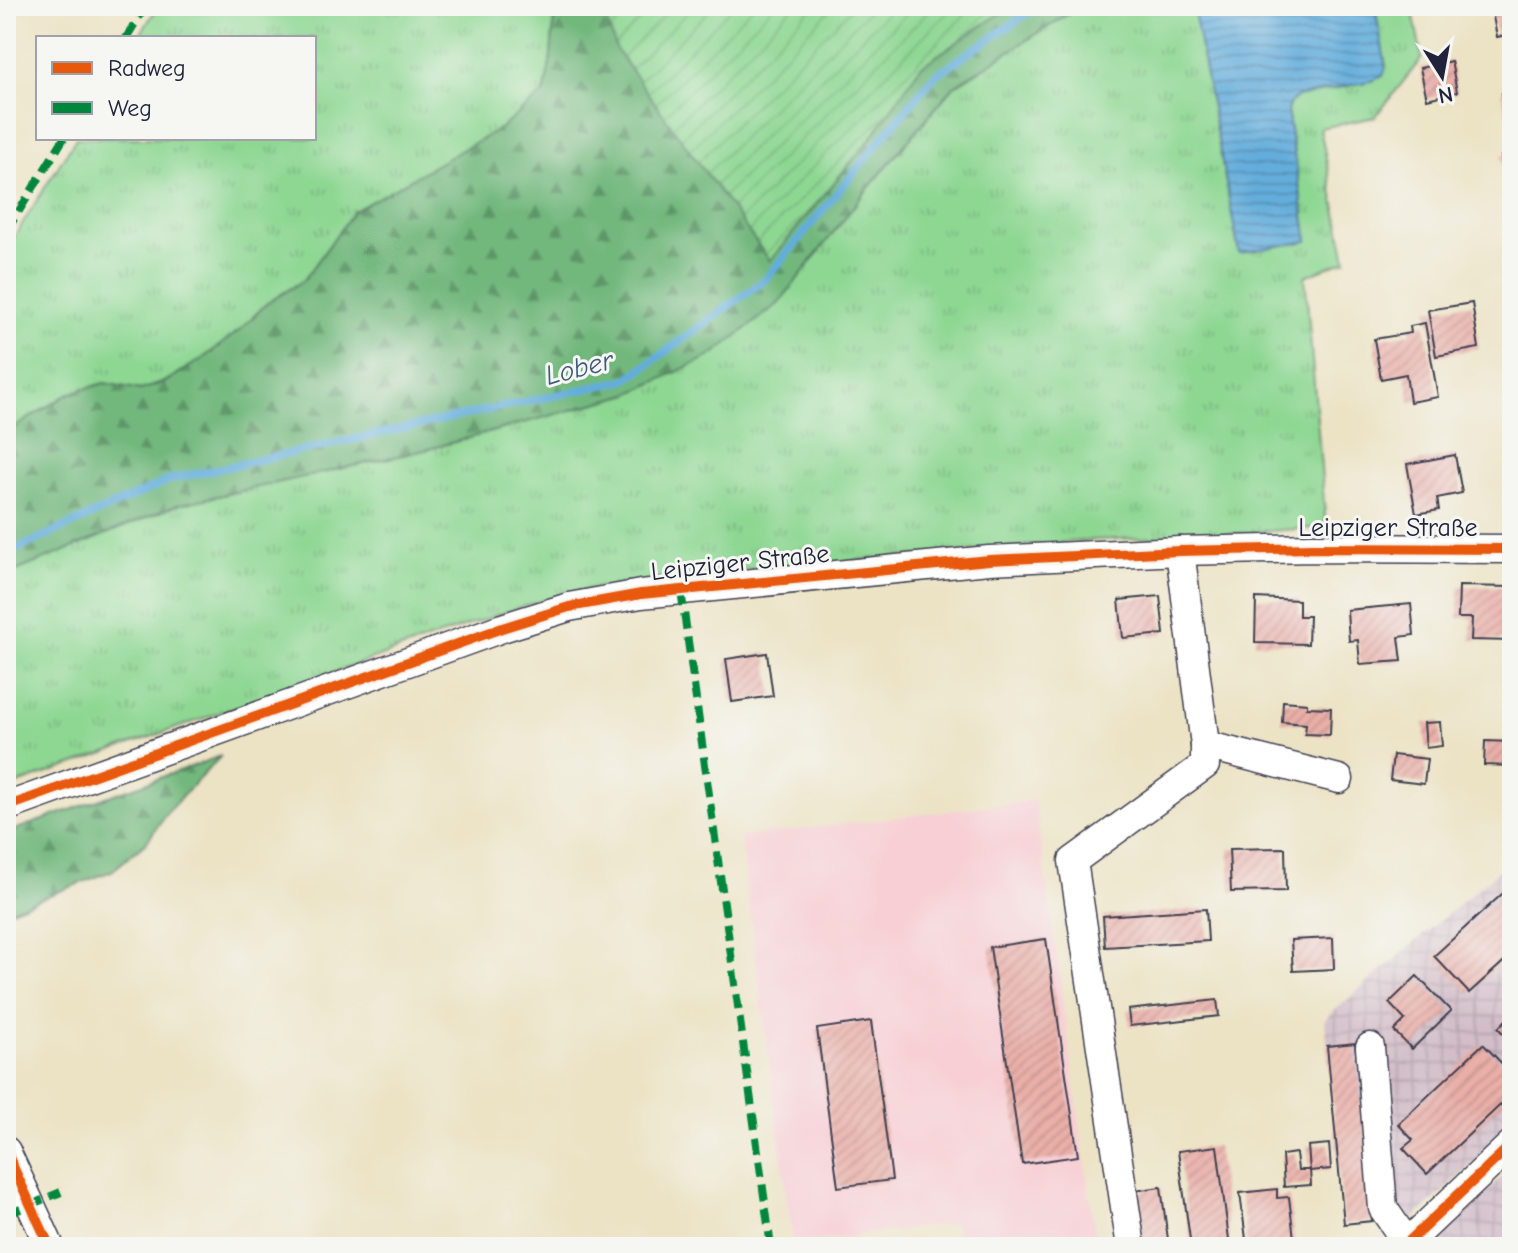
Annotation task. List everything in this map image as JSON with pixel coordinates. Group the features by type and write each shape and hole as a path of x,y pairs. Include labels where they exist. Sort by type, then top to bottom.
{"street":[{"name":"Leipziger Straße","path":"6,807 502,628 581,605 641,594 989,560 1311,548 1512,549"},
{"path":"1131,1247 1073,861 1205,765 1180,551"},
{"path":"1205,745 1339,779"},
{"path":"1370,1047 1383,1208 1405,1245 1512,1144"},
{"path":"6,1151 50,1247"}],"shaded area":[{"path":"1035,800 1097,1247 959,1247 955,1223 793,1244 740,837"},
{"path":"1512,859 1512,1127 1390,1241 1372,1221 1344,1224 1325,1019"},
{"path":"1512,1167 1512,1247 1428,1247"}],"green space":[{"path":"158,6 555,6 545,92 501,128 355,211 304,280 266,304 240,330 202,359 164,382 141,390 104,383 68,394 6,433 6,250 75,140 316,140 316,36 139,36"},
{"path":"555,6 606,6 603,10 770,260 874,134 920,67 1011,6 1081,6 954,86 861,197 778,304 711,356 629,394 425,450 177,505 6,575 6,433 68,394 104,383 141,390 165,382 202,359 240,330 266,304 304,280 354,211 501,128 545,92"},
{"path":"606,6 1011,6 920,67 874,134 770,261 617,51 603,10"},
{"path":"1081,6 1193,6 1239,253 1308,240 1287,110 1290,103 1297,97 1374,80 1386,67 1375,6 1412,6 1422,58 1375,117 1320,128 1346,260 1305,276 1326,527 1095,540 683,575 581,590 520,607 6,788 6,575 177,505 425,450 629,394 778,304 861,197 954,86"},
{"path":"221,756 168,811 146,843 112,871 6,912 6,835"}],"water":[{"path":"1193,6 1375,6 1386,67 1383,76 1297,97 1287,110 1308,241 1239,253"}],"building":[{"path":"1491,6 1512,6 1512,34 1497,37"},
{"path":"1512,48 1512,64 1507,65 1504,49"},
{"path":"1451,61 1457,92 1427,99 1420,68"},
{"path":"1512,88 1511,136 1502,93 1503,89"},
{"path":"1512,154 1512,203 1511,203 1501,156"},
{"path":"1512,204 1512,230 1509,231 1504,205"},
{"path":"1472,303 1479,348 1436,356 1428,310"},
{"path":"1425,323 1438,397 1410,402 1406,374 1381,379 1374,339 1411,333 1410,326"},
{"path":"1455,455 1462,493 1437,498 1439,510 1416,514 1407,464"},
{"path":"1459,586 1512,587 1512,641 1471,640 1472,618 1458,618"},
{"path":"1160,596 1164,634 1123,638 1119,600"},
{"path":"1256,598 1299,600 1299,616 1309,616 1308,644 1255,643"},
{"path":"1411,604 1414,635 1399,637 1402,661 1360,664 1358,640 1349,641 1347,610"},
{"path":"767,653 773,696 732,702 726,659"},
{"path":"1283,701 1307,703 1307,707 1331,708 1330,735 1305,734 1306,724 1282,722"},
{"path":"1440,722 1442,746 1426,748 1424,723"},
{"path":"1485,741 1512,742 1512,766 1484,765"},
{"path":"1393,755 1427,759 1424,784 1390,780"},
{"path":"1285,848 1286,891 1231,892 1229,849"},
{"path":"1512,885 1512,954 1469,993 1434,956"},
{"path":"1206,909 1208,941 1105,947 1103,916"},
{"path":"1333,938 1334,969 1293,971 1291,940"},
{"path":"1046,939 1078,1156 1022,1164 990,947"},
{"path":"1417,976 1451,1011 1412,1049 1394,1031 1405,1020 1389,1003"},
{"path":"1217,1000 1219,1016 1130,1026 1128,1010"},
{"path":"1512,1014 1512,1043 1498,1028"},
{"path":"871,1021 892,1180 838,1187 817,1029"},
{"path":"1355,1043 1372,1221 1344,1224 1327,1046"},
{"path":"1483,1044 1512,1074 1512,1094 1427,1174 1403,1148 1413,1140 1398,1124"},
{"path":"1329,1144 1331,1169 1310,1171 1308,1146"},
{"path":"1217,1146 1230,1247 1191,1247 1178,1151"},
{"path":"1296,1153 1298,1170 1310,1170 1311,1185 1284,1187 1282,1155"},
{"path":"1161,1187 1169,1247 1141,1247 1134,1191"},
{"path":"1277,1189 1277,1198 1289,1197 1295,1247 1247,1247 1240,1193"}],"waterway":[{"name":"Lober","path":"6,554 172,479 626,380 765,280 934,76 1039,6"}],"marked path":[{"path":"127,36 146,6"},
{"path":"6,232 63,140"},
{"path":"681,590 771,1247"},
{"path":"6,1215 61,1192"}],"cycle path":[{"path":"6,807 502,628 569,607 641,594 989,560 1311,548 1512,549"},
{"path":"1403,1247 1512,1144"},
{"path":"6,1151 50,1247"}]}
